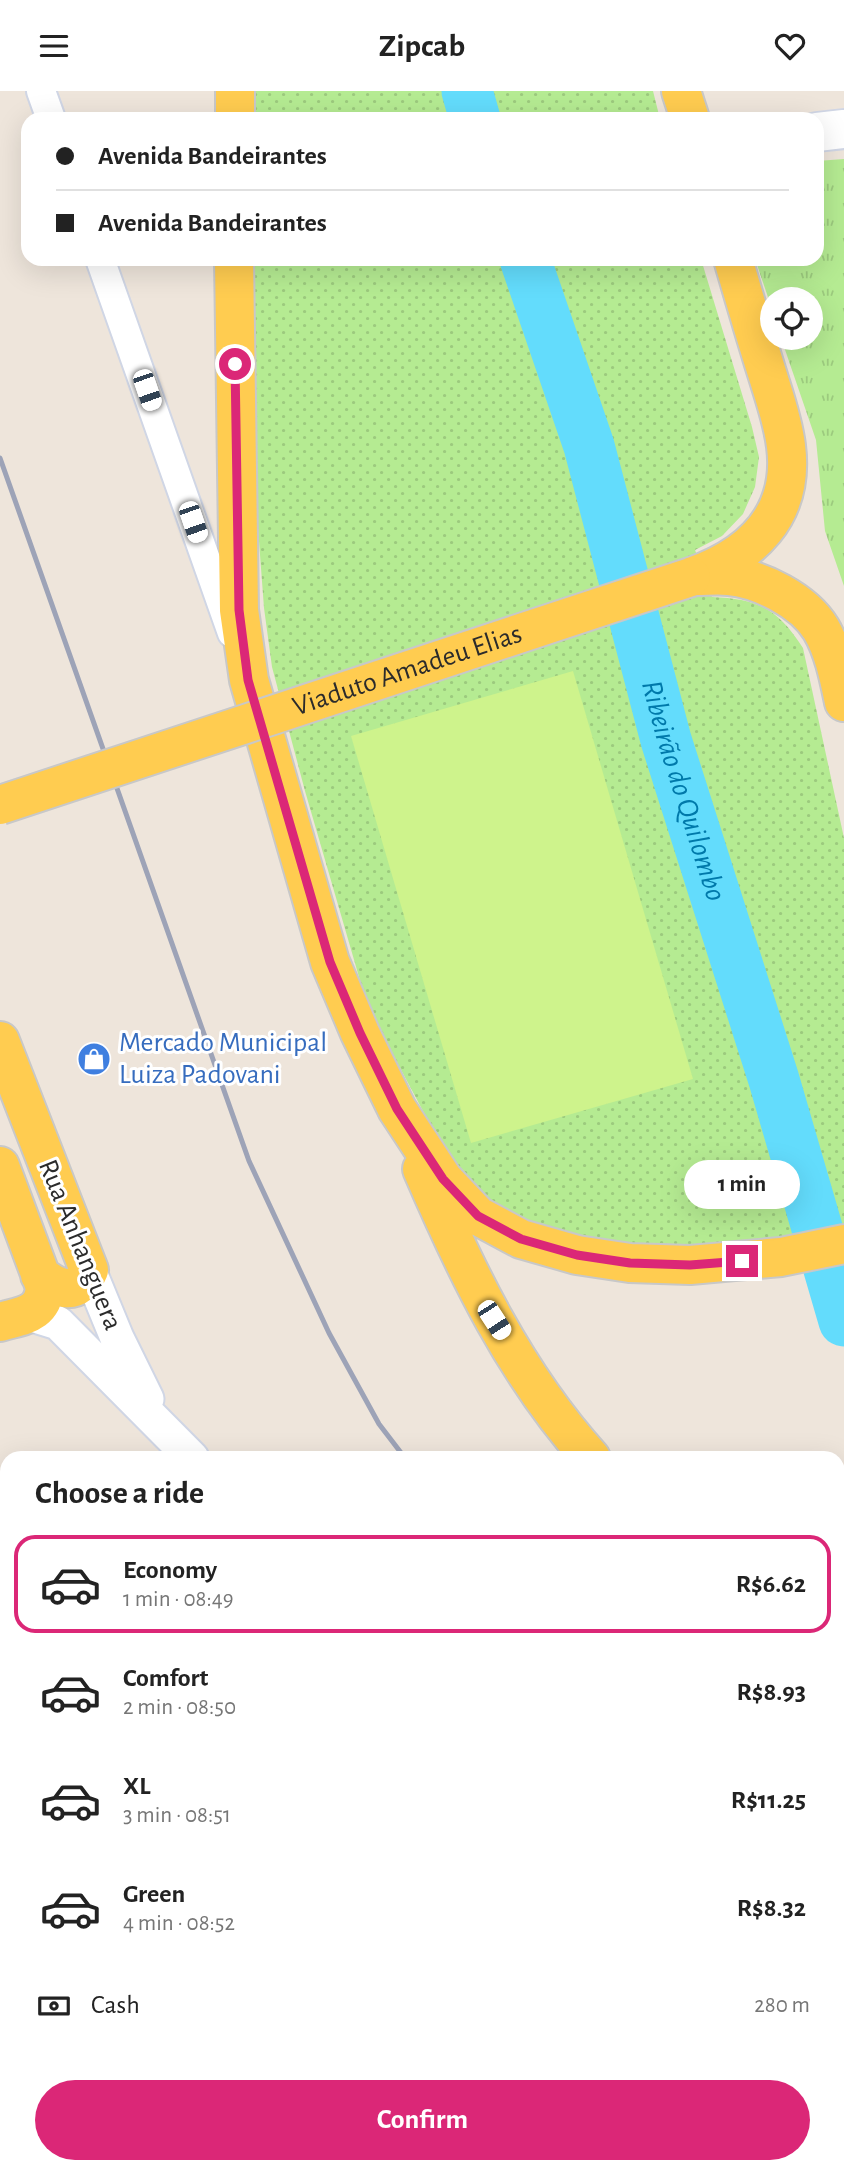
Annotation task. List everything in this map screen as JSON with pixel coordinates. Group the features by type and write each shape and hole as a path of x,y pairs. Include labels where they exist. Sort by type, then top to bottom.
{"main road":[{"path":"235,91 235,112"},
{"path":"682,91 688,112"},
{"path":"682,91 694,112"},
{"path":"824,131 844,129"},
{"path":"234,266 239,610 248,680 330,962 360,1033 397,1109 455,1246 494,1320 533,1383 586,1451"},
{"path":"694,577 729,561 764,533 780,502 787,465 786,445 775,400 735,266"},
{"path":"694,577 731,576 784,593 804,609 821,628 836,668 844,702"},
{"name":"Viaduto Amadeu Elias","path":"0,806 694,577"},
{"name":"Rua Anhanguera","path":"0,1041 89,1270"},
{"path":"397,1109 443,1179 478,1216 521,1239 577,1255 630,1263 690,1265 781,1257 844,1244"},
{"name":"Rua Anhanguera","path":"0,1166 45,1287 40,1308 14,1318"},
{"path":"40,1275 63,1289 75,1287 85,1280 89,1270"}],"street":[{"path":"41,91 48,112"},
{"path":"102,266 248,680"},
{"name":"Rua Anhanguera","path":"89,1270 140,1388 184,1450"},
{"name":"Rua Anhanguera","path":"14,1318 58,1323 184,1450"}],"green space":[{"path":"247,91 653,91 658,112 246,112"},
{"path":"844,159 844,586 825,531 816,440 785,350 823,350 823,287 765,287 757,266 824,266 824,160"},
{"path":"244,266 703,266 759,457 755,487 743,514 722,536 695,550 712,597 743,600 766,609 785,624 803,648 844,838 844,1228 776,1243 620,1250 513,1218 469,1189 431,1126 368,1008 305,791 272,667 264,608 246,368"},
{"path":"573,671 693,1079 471,1143 351,736"}],"waterway":[{"name":"Ribeirão do Quilombo","path":"467,91 473,112"},
{"name":"Ribeirão do Quilombo","path":"527,266 589,446 666,740 774,1080 844,1321"}],"railway":[{"path":"0,458 249,1161 329,1333 379,1424 400,1451"}],"place":[{"name":"Mercado Municipal Luiza Padovani","path":"94,1059"}],"route":[{"path":"235,364 239,610 248,680 330,962 360,1033 397,1109 443,1179 478,1216 521,1239 577,1255 630,1263 690,1265 742,1261"}]}
